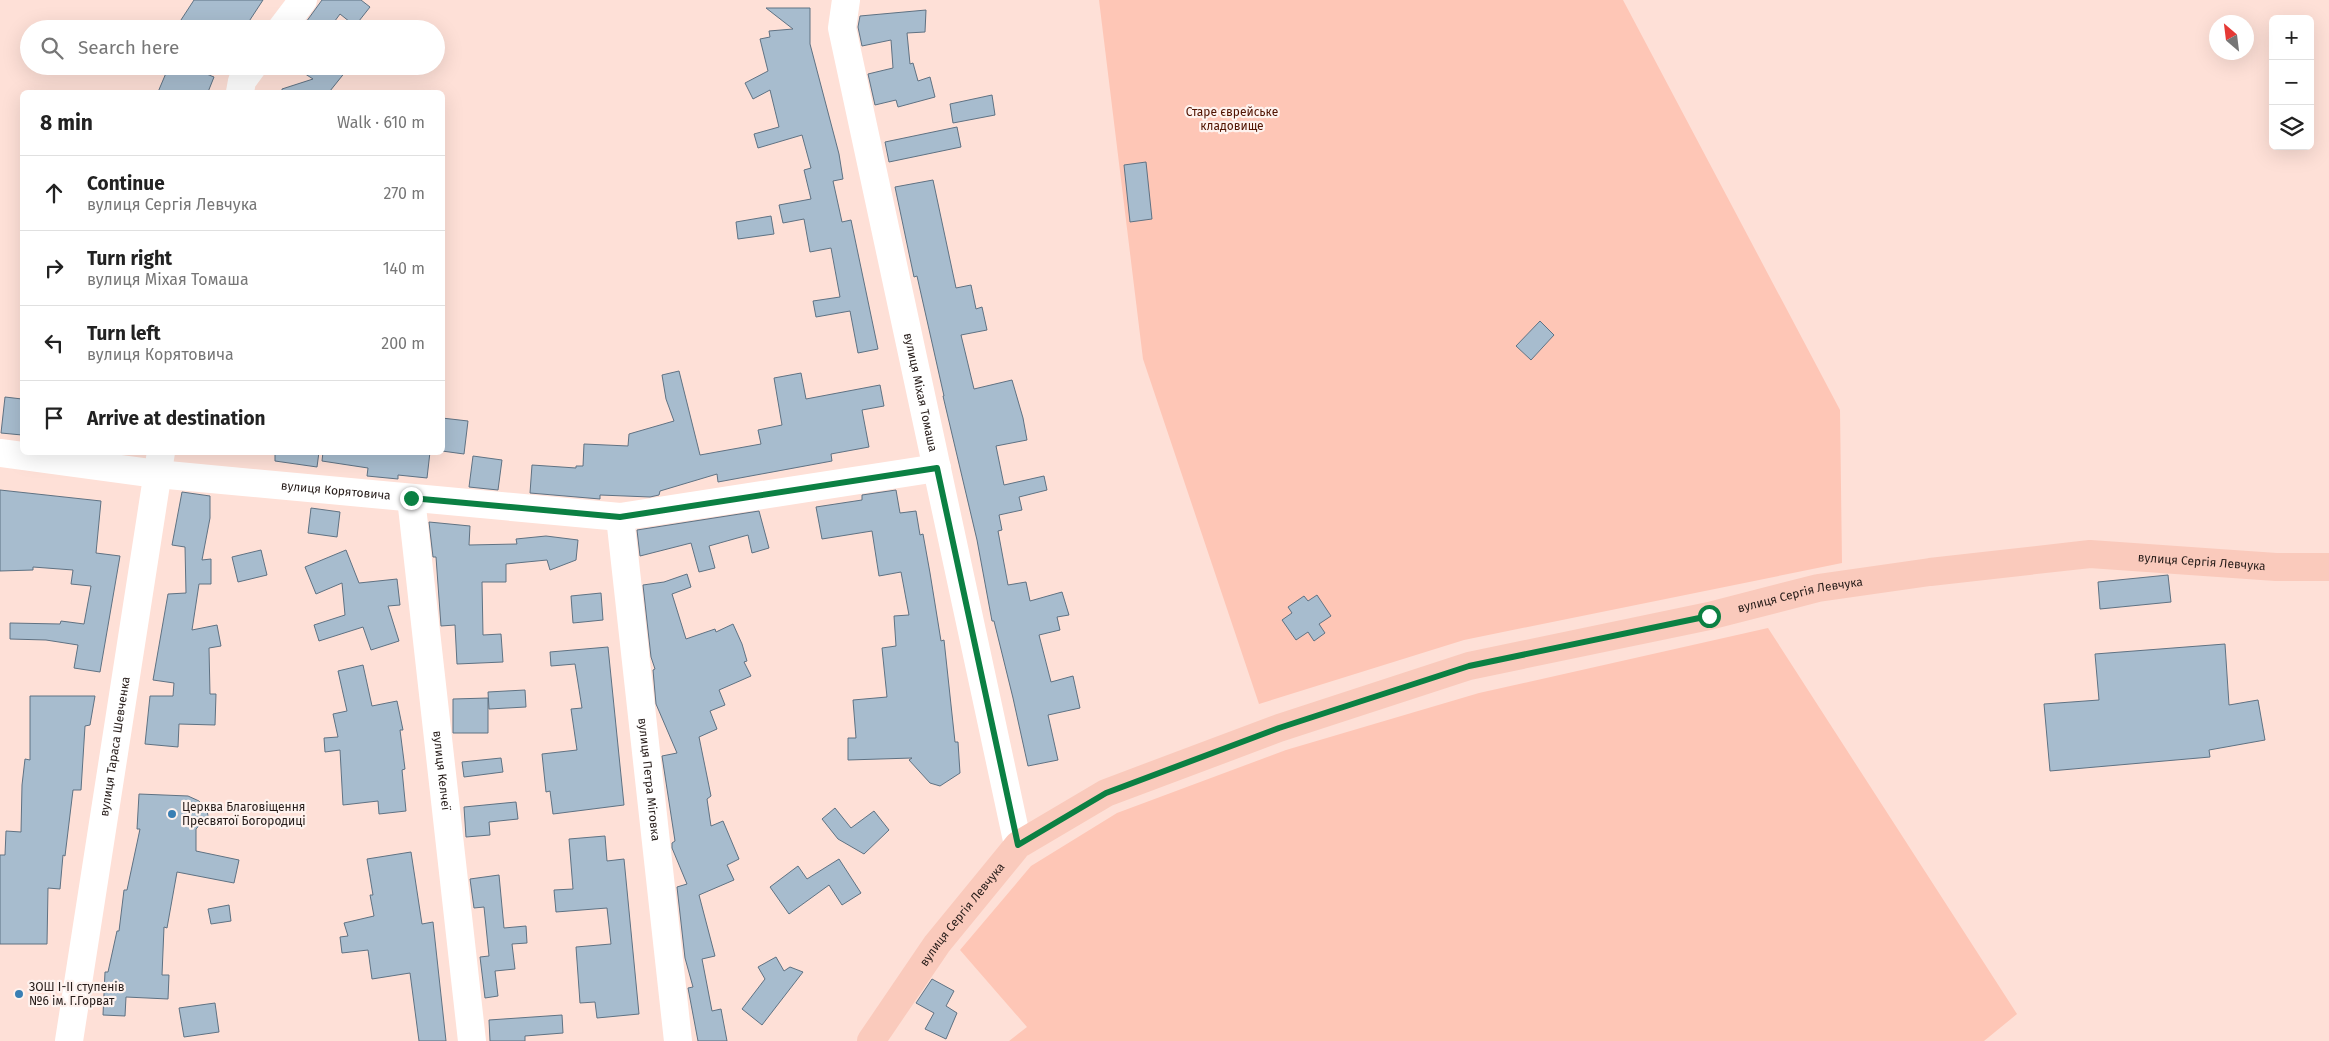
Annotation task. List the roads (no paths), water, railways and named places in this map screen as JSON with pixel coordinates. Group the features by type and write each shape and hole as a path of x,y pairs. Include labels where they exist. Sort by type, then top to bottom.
{"main road":[{"name":"вулиця Сергія Левчука","path":"871,1041 937,944 1018,845 1106,793 1279,728 1469,666 1709,616 1818,588 2090,554 2276,567 2329,568"}],"street":[{"path":"288,20 303,0"},
{"name":"вулиця Міхая Томаша","path":"846,0 842,28 1018,845"},
{"path":"240,90 242,81 247,75"},
{"name":"вулиця Корятовича","path":"0,453 20,454"},
{"name":"вулиця Корятовича","path":"32,455 159,463 411,498 620,517 937,468"},
{"name":"вулиця Тараса Шевченка","path":"69,1041 159,463"},
{"name":"вулиця Келчеї","path":"411,498 472,1041"},
{"name":"вулиця Петра Міговка","path":"620,517 678,1041"}],"place":[{"name":"Церква Благовіщення Пресвятої Богородиці","path":"172,814"},
{"name":"ЗОШ І-ІІ ступенів №6 ім. Г.Горват","path":"19,994"}],"park label":[{"name":"Старе єврейське кладовище","path":"1232,119"}]}
